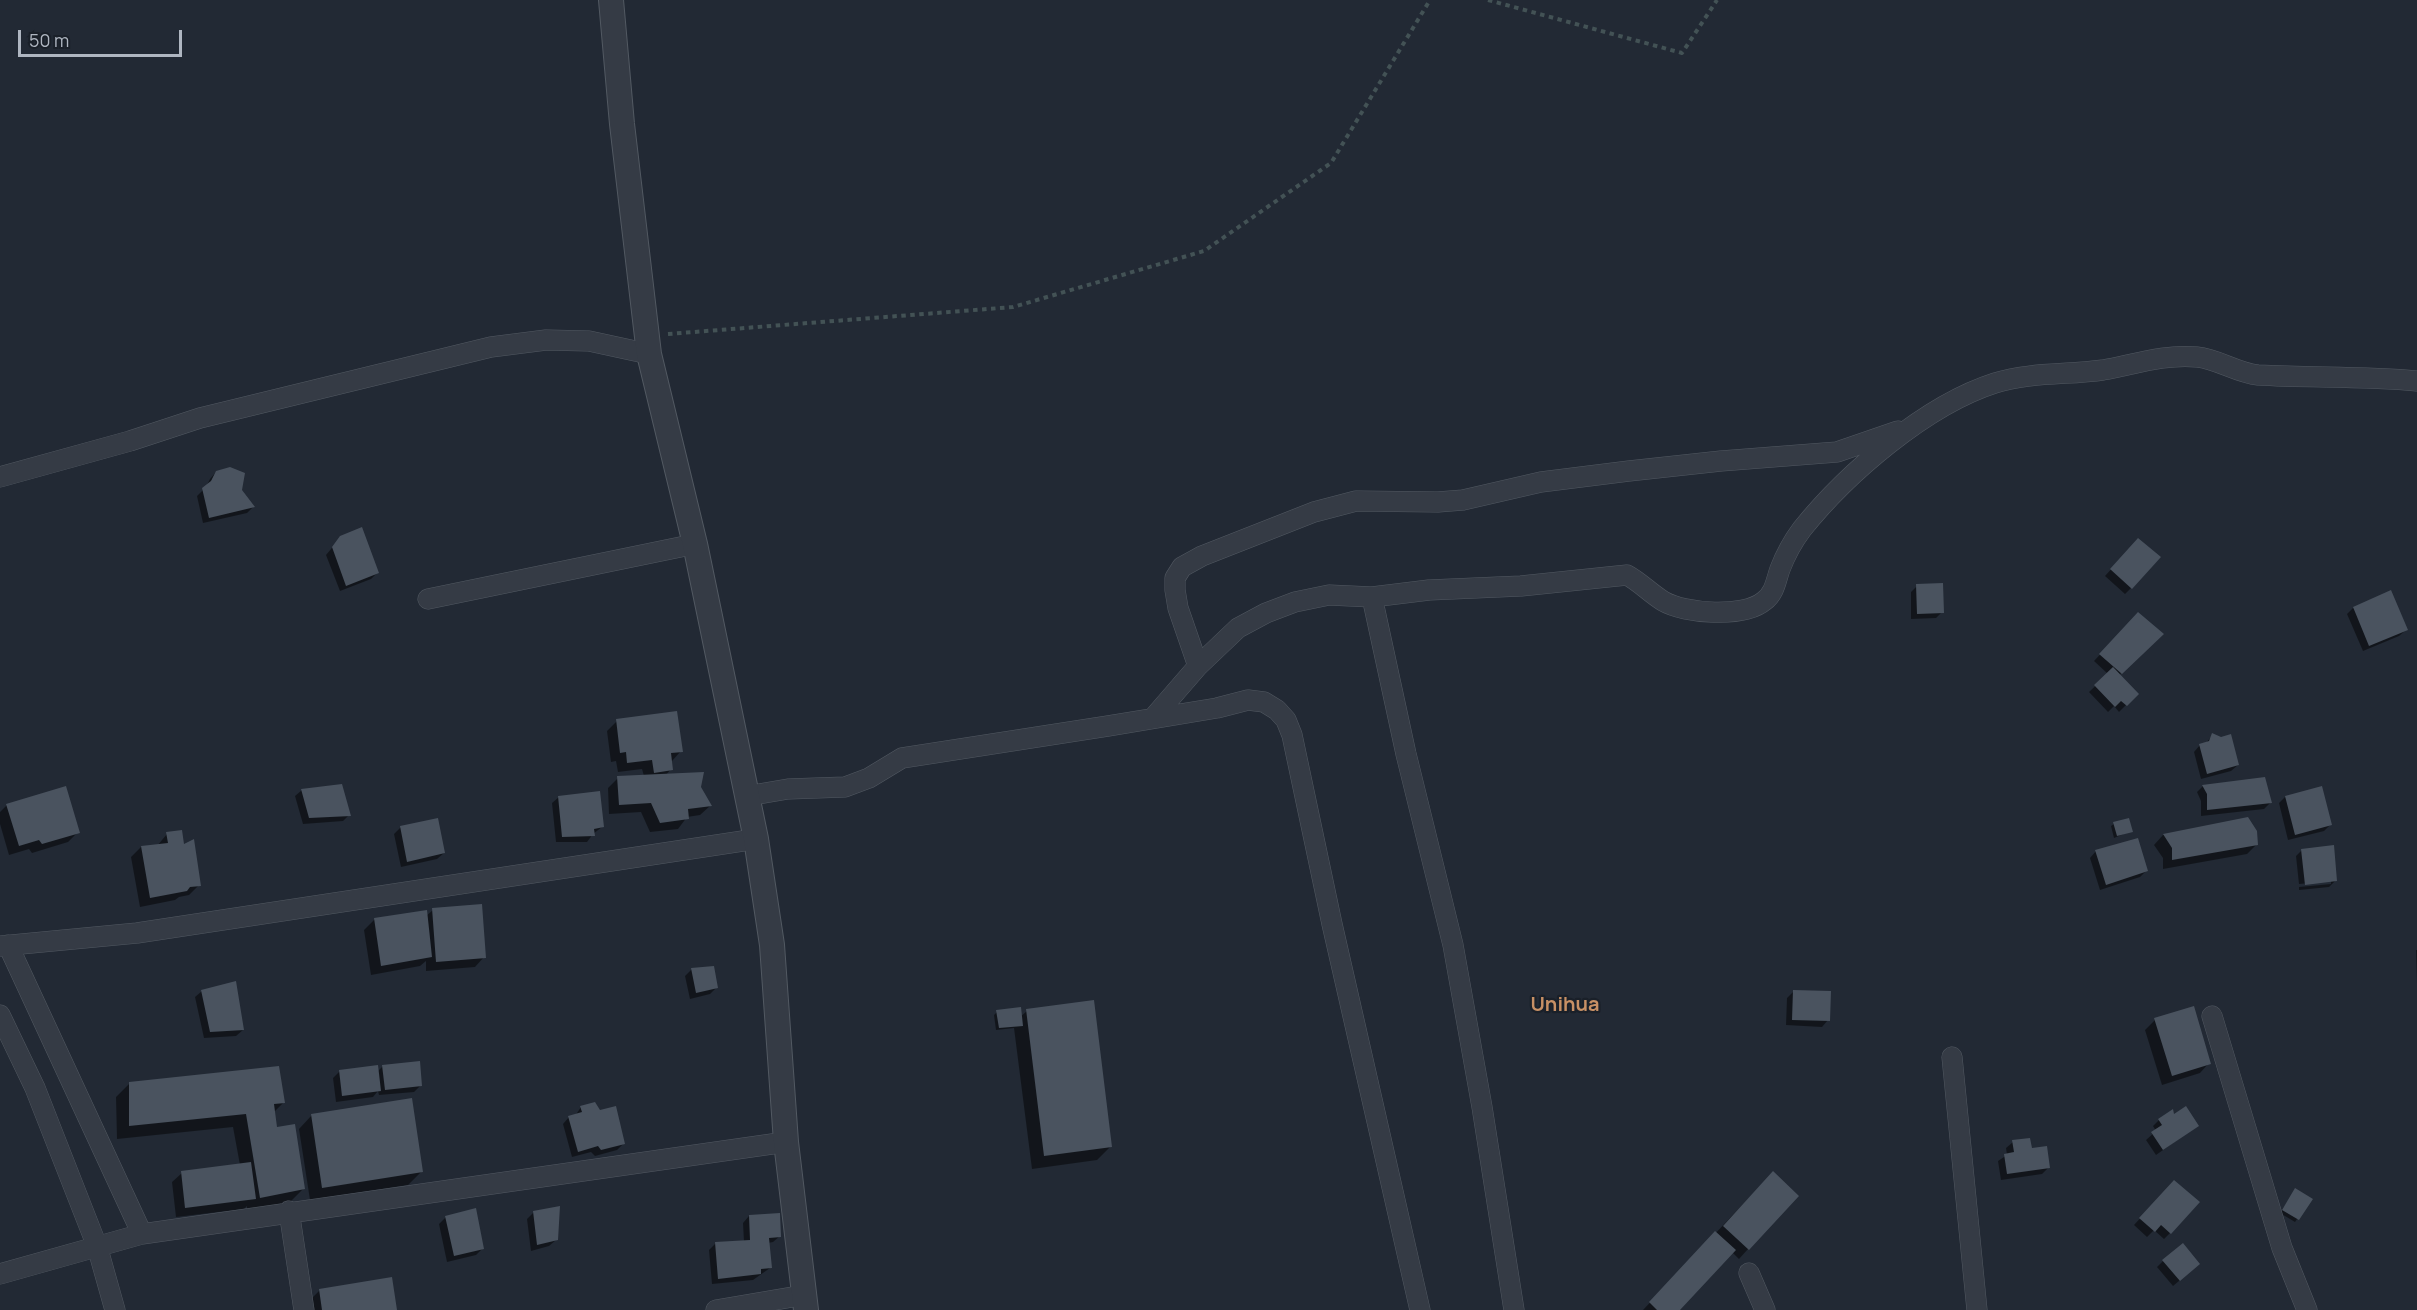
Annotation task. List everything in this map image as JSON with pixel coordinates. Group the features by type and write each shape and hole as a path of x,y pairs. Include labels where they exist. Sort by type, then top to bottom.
{"street":[{"path":"611,0 621,124 648,345 695,544 756,839 772,945 786,1142 805,1303 716,1310"},
{"path":"0,477 130,441 200,418 491,347 546,340 648,345"},
{"path":"1198,666 1178,608 1175,590 1175,578 1182,567 1202,556 1314,512 1356,501 1463,500 1541,482 1618,472 1837,452 1909,427 1964,396 1996,382 2032,376 2103,370 2157,358 2202,357 2231,369 2256,375 2417,381"},
{"path":"1153,718 1198,666 1238,628 1266,613 1295,602 1329,595 1372,597 1521,586 1627,574 1666,603 1688,610 1723,612 1750,608 1765,601 1776,586 1780,570 1801,530 1856,473 1909,427"},
{"path":"428,599 695,544"},
{"path":"1372,597 1406,754 1453,945 1482,1107 1514,1310"},
{"path":"747,796 788,789 845,787 869,778 902,758 965,750 1248,700 1264,702 1286,720 1292,735 1332,924 1420,1310"},
{"path":"142,1234 4,946 137,933 756,839"},
{"path":"0,1015 35,1088 97,1246 115,1310"},
{"path":"2212,1016 2282,1248 2307,1310"},
{"path":"1952,1057 1977,1310"},
{"path":"0,1274 142,1234 289,1211 786,1142"},
{"path":"289,1211 304,1310"},
{"path":"1749,1273 1765,1310"}],"path":[{"path":"648,345 1013,307 1204,251 1331,163 1430,0"},
{"path":"1488,0 1682,53 1717,0"}],"building":[{"path":"230,467 245,473 242,490 255,507 209,518 202,488 211,481 216,471"},
{"path":"362,527 379,573 346,586 332,547 340,536"},
{"path":"2138,538 2161,557 2132,589 2110,569"},
{"path":"1943,583 1944,613 1917,614 1916,584"},
{"path":"2391,590 2408,630 2369,646 2353,607"},
{"path":"2138,612 2164,634 2122,674 2099,654"},
{"path":"2113,667 2139,694 2127,706 2121,701 2115,707 2094,685"},
{"path":"677,711 683,752 671,753 673,770 654,773 652,760 627,763 626,752 620,753 616,719"},
{"path":"2212,733 2221,737 2231,734 2239,765 2207,774 2199,744 2209,741"},
{"path":"704,772 701,787 712,806 688,809 689,819 660,823 651,803 619,805 617,776"},
{"path":"2265,777 2272,803 2207,810 2207,794 2202,785"},
{"path":"342,784 351,816 309,818 301,789"},
{"path":"66,786 80,833 42,844 39,840 19,846 6,804"},
{"path":"2322,786 2332,825 2295,835 2285,796"},
{"path":"600,791 604,827 594,829 595,836 562,837 558,796"},
{"path":"2248,817 2257,831 2258,845 2172,860 2172,848 2163,834"},
{"path":"438,818 445,853 407,862 400,826"},
{"path":"2129,818 2133,832 2117,836 2113,822"},
{"path":"182,830 184,844 194,839 201,886 150,898 141,846 168,843 166,832"},
{"path":"2138,838 2148,871 2106,885 2095,850"},
{"path":"2334,845 2337,881 2305,885 2301,849"},
{"path":"482,904 486,958 436,962 432,908"},
{"path":"427,910 432,957 381,966 374,918"},
{"path":"714,966 718,988 696,993 691,968"},
{"path":"236,981 244,1030 210,1032 201,990"},
{"path":"1793,990 1831,991 1830,1021 1792,1020"},
{"path":"1094,1000 1112,1147 1044,1156 1026,1009"},
{"path":"2194,1006 2211,1064 2172,1076 2154,1018"},
{"path":"1021,1007 1023,1026 999,1028 996,1010"},
{"path":"420,1061 422,1086 385,1090 382,1065"},
{"path":"378,1065 381,1091 342,1096 339,1070"},
{"path":"279,1066 285,1103 274,1104 277,1127 295,1124 305,1189 260,1198 246,1114 129,1126 129,1082"},
{"path":"412,1098 423,1172 322,1188 311,1114"},
{"path":"595,1102 600,1110 616,1106 625,1144 601,1150 598,1146 578,1152 568,1116 582,1112 580,1106"},
{"path":"2186,1106 2199,1126 2163,1150 2151,1132 2162,1125 2158,1119 2173,1109 2174,1114"},
{"path":"2030,1138 2032,1148 2047,1146 2050,1168 2007,1174 2004,1154 2014,1152 2012,1140"},
{"path":"251,1162 256,1199 185,1208 181,1171"},
{"path":"1773,1171 1799,1196 1749,1250 1723,1226"},
{"path":"2174,1180 2200,1202 2171,1234 2161,1225 2155,1232 2139,1218"},
{"path":"2295,1188 2313,1199 2299,1220 2282,1210"},
{"path":"560,1206 558,1240 537,1245 533,1211"},
{"path":"476,1208 484,1249 454,1256 445,1216"},
{"path":"780,1213 781,1237 769,1238 772,1268 761,1269 761,1274 718,1279 715,1242 750,1240 749,1215"},
{"path":"1715,1231 1736,1250 1680,1310 1657,1310 1649,1302"},
{"path":"2183,1243 2200,1264 2180,1281 2162,1260"},
{"path":"392,1277 397,1310 322,1310 319,1289"}],"district":[{"name":"Unihua","path":"1565,1005"}]}
